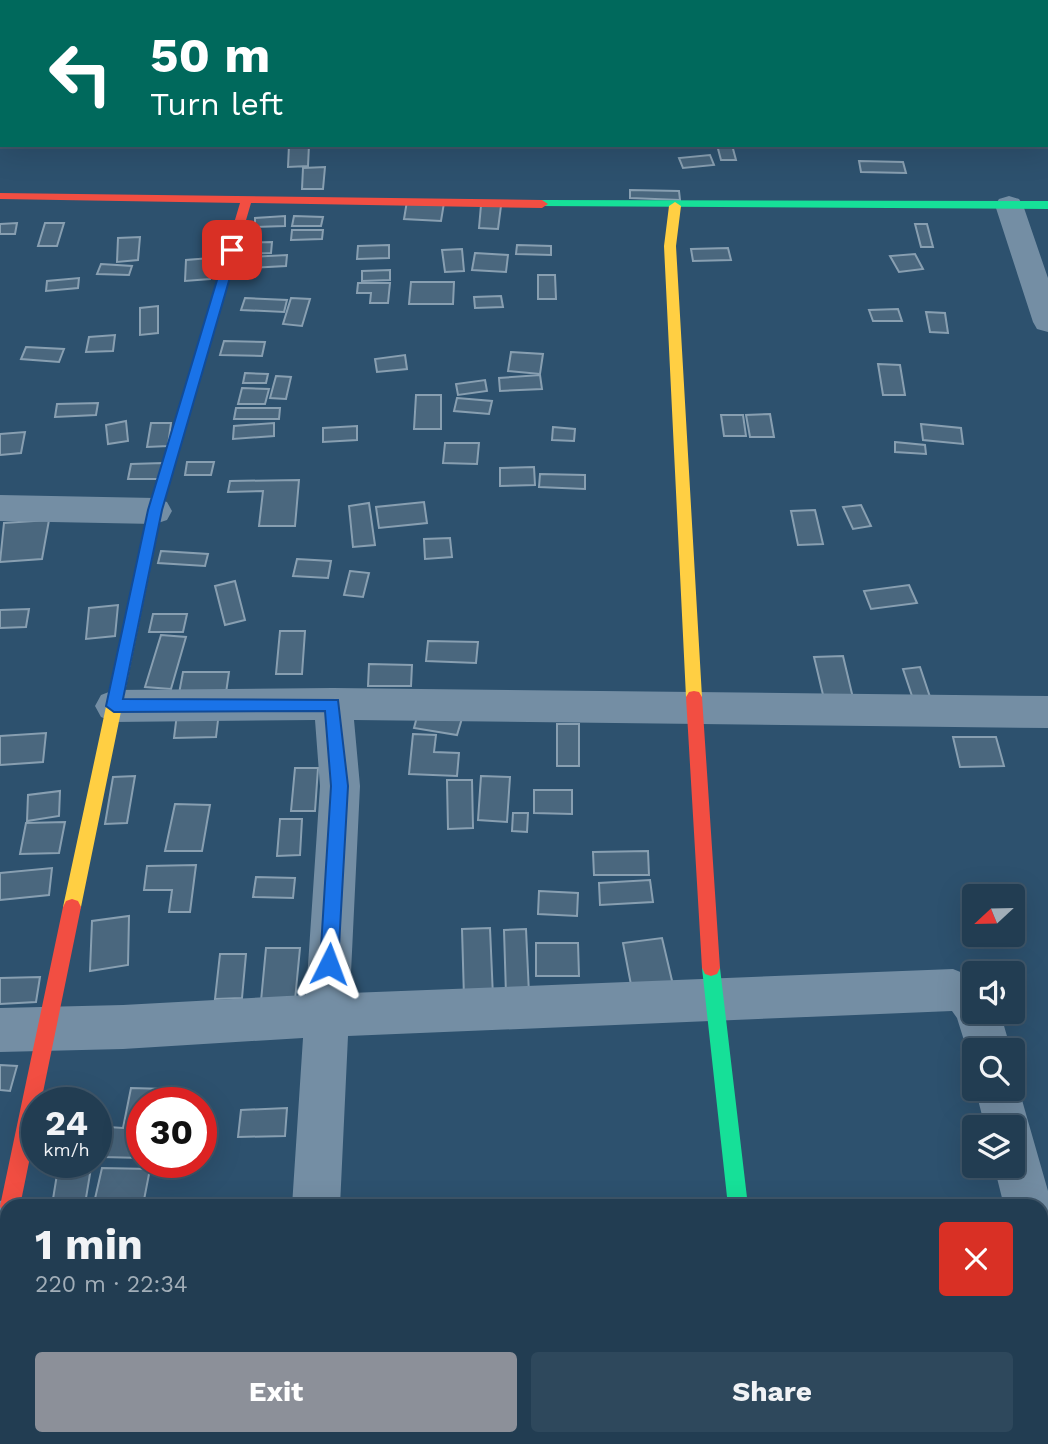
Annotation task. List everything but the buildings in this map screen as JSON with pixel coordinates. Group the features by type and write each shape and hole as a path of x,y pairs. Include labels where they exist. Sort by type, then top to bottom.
{"street":[{"path":"0,196 675,206 1048,205"},
{"path":"11,1199 155,510 247,198"},
{"path":"1009,205 1048,322"},
{"path":"675,206 670,246 703,860 714,1004 737,1199"},
{"path":"0,508 155,510"},
{"path":"114,706 333,704 1048,712"},
{"path":"316,1199 340,786 333,704"},
{"path":"0,1030 47,1031 326,1015 714,1004 953,990 962,994"},
{"path":"1021,1178 1026,1199"}],"traffic: fast":[{"path":"542,204 1048,205"},
{"path":"711,968 737,1199"}],"traffic: slow":[{"path":"675,206 670,246 694,697"},
{"path":"72,907 155,511 199,361"}],"traffic: jam":[{"path":"0,196 542,204"},
{"path":"199,361 247,198"},
{"path":"694,697 711,968"},
{"path":"11,1199 72,907"}],"route":[{"path":"232,250 155,510 114,706 333,704 340,786 329,964"}]}
